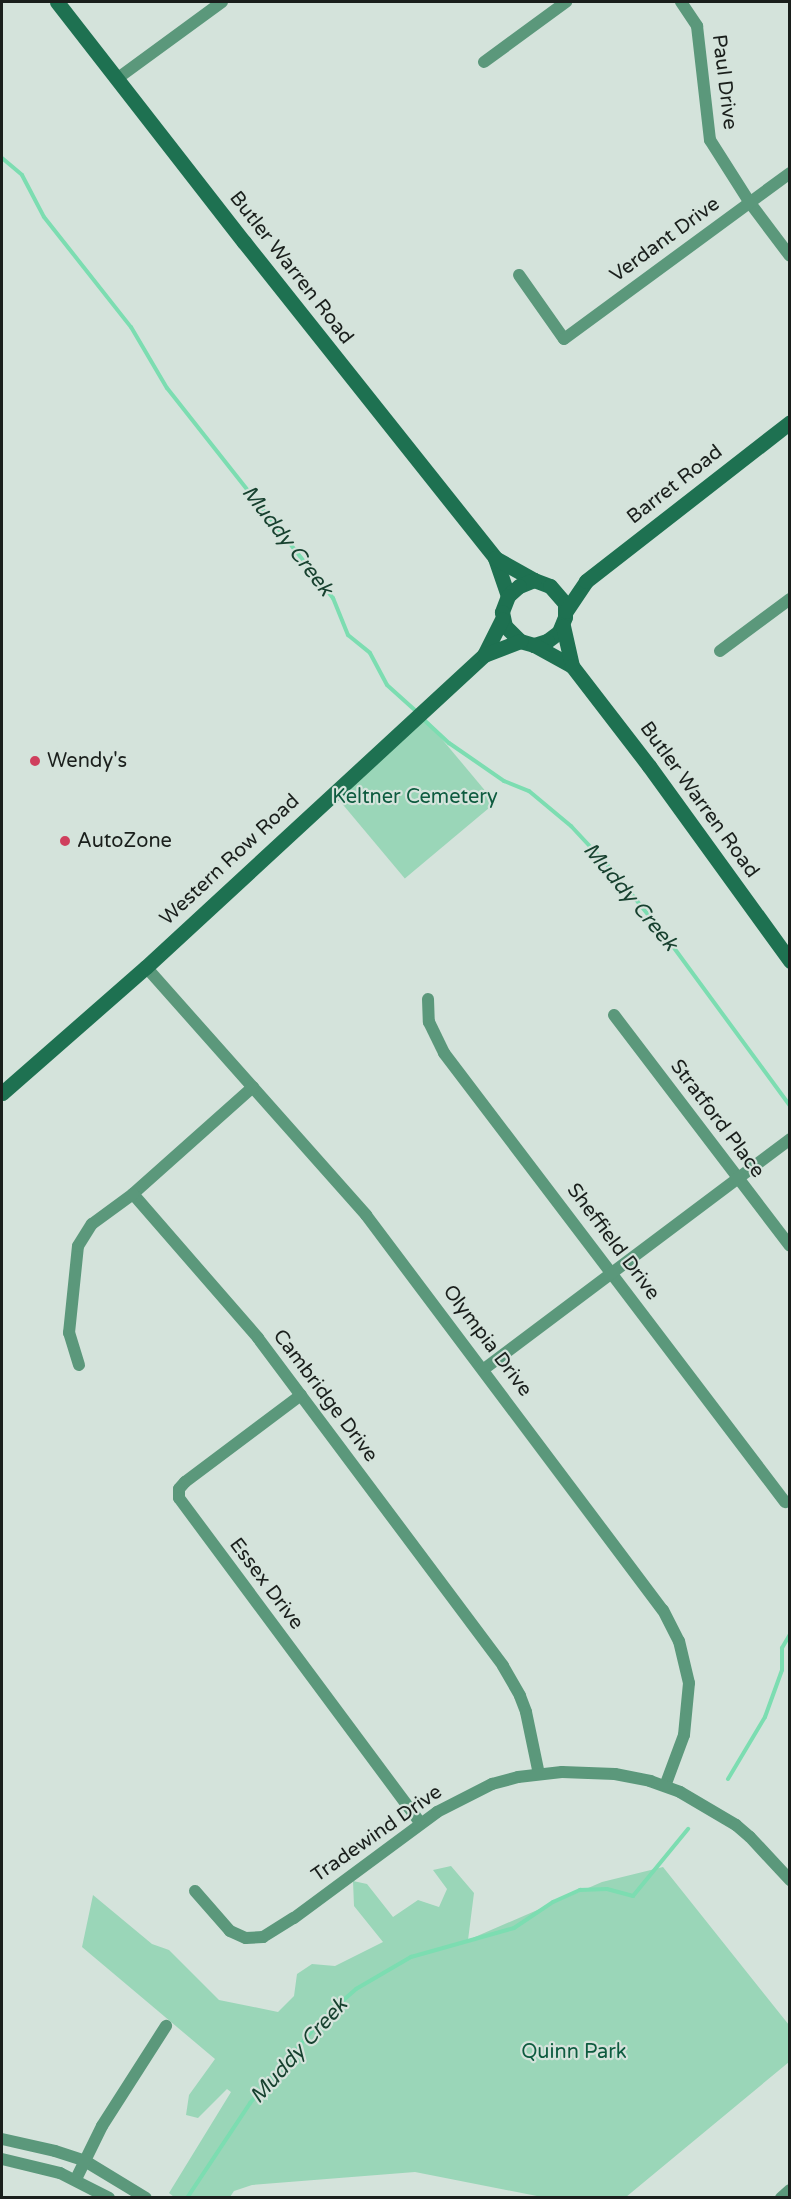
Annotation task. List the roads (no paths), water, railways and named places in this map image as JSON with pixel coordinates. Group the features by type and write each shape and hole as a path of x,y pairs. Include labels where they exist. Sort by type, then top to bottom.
{"main road":[{"name":"Butler Warren Road","path":"57,2 495,558 508,596"},
{"name":"Barret Road","path":"564,618 586,581 789,422"},
{"name":"Butler Warren Road","path":"495,558 534,580 550,586 561,596 572,666"},
{"path":"502,619 508,596 519,586 534,580"},
{"path":"550,586 586,581"},
{"path":"527,643 554,637 564,618"},
{"name":"Butler Warren Road","path":"502,619 509,632 572,666 636,748 789,961"},
{"name":"Western Row Road","path":"2,1093 146,967 484,655 502,619"},
{"name":"Western Row Road","path":"484,655 527,643"}],"street":[{"path":"118,78 222,2"},
{"path":"484,62 566,2"},
{"name":"Paul Drive","path":"681,2 697,26 710,140 750,203 789,255"},
{"name":"Verdant Drive","path":"519,275 564,339 789,173"},
{"path":"720,651 789,599"},
{"name":"Olympia Drive","path":"146,967 366,1215 663,1610 676,1633 688,1675 688,1710 679,1752 665,1786"},
{"name":"Sheffield Drive","path":"428,999 429,1023 444,1053 785,1502"},
{"name":"Stratford Place","path":"614,1015 789,1246"},
{"path":"79,1365 69,1333 78,1246 92,1224 133,1194 253,1087"},
{"path":"484,1369 789,1140"},
{"name":"Cambridge Drive","path":"133,1194 225,1298 301,1395 513,1680 526,1712 539,1774"},
{"name":"Essex Drive","path":"301,1395 185,1482 179,1489 179,1498 420,1823"},
{"name":"Tradewind Drive","path":"195,1891 230,1931 246,1938 264,1936 294,1918 420,1823 468,1795 492,1784 539,1774 598,1772 665,1786 699,1802 730,1820 750,1837 789,1881"},
{"path":"76,2179 111,2110 166,2026"},
{"path":"2,2139 55,2151 85,2161 146,2198"},
{"path":"2,2159 35,2165 76,2179 109,2198"},
{"path":"781,2198 789,2190"}],"waterway":[{"name":"Muddy Creek","path":"2,158 22,175 44,217 131,327 167,388 333,598 348,635 370,653 387,685 417,712"},
{"name":"Muddy Creek","path":"422,718 449,743 504,781 529,791 571,826 613,871 666,937 790,1106"},
{"name":"Muddy Creek","path":"728,1779 765,1717 782,1670 782,1648 790,1634"},
{"name":"Muddy Creek","path":"187,2198 250,2103 323,2018 356,1989 411,1957 514,1928 553,1902 580,1890 607,1889 633,1896 688,1829"}],"place":[{"name":"Wendy's","path":"35,761"},
{"name":"AutoZone","path":"65,841"}],"park label":[{"name":"Keltner Cemetery","path":"415,797"},
{"name":"Quinn Park","path":"574,2052"}]}
